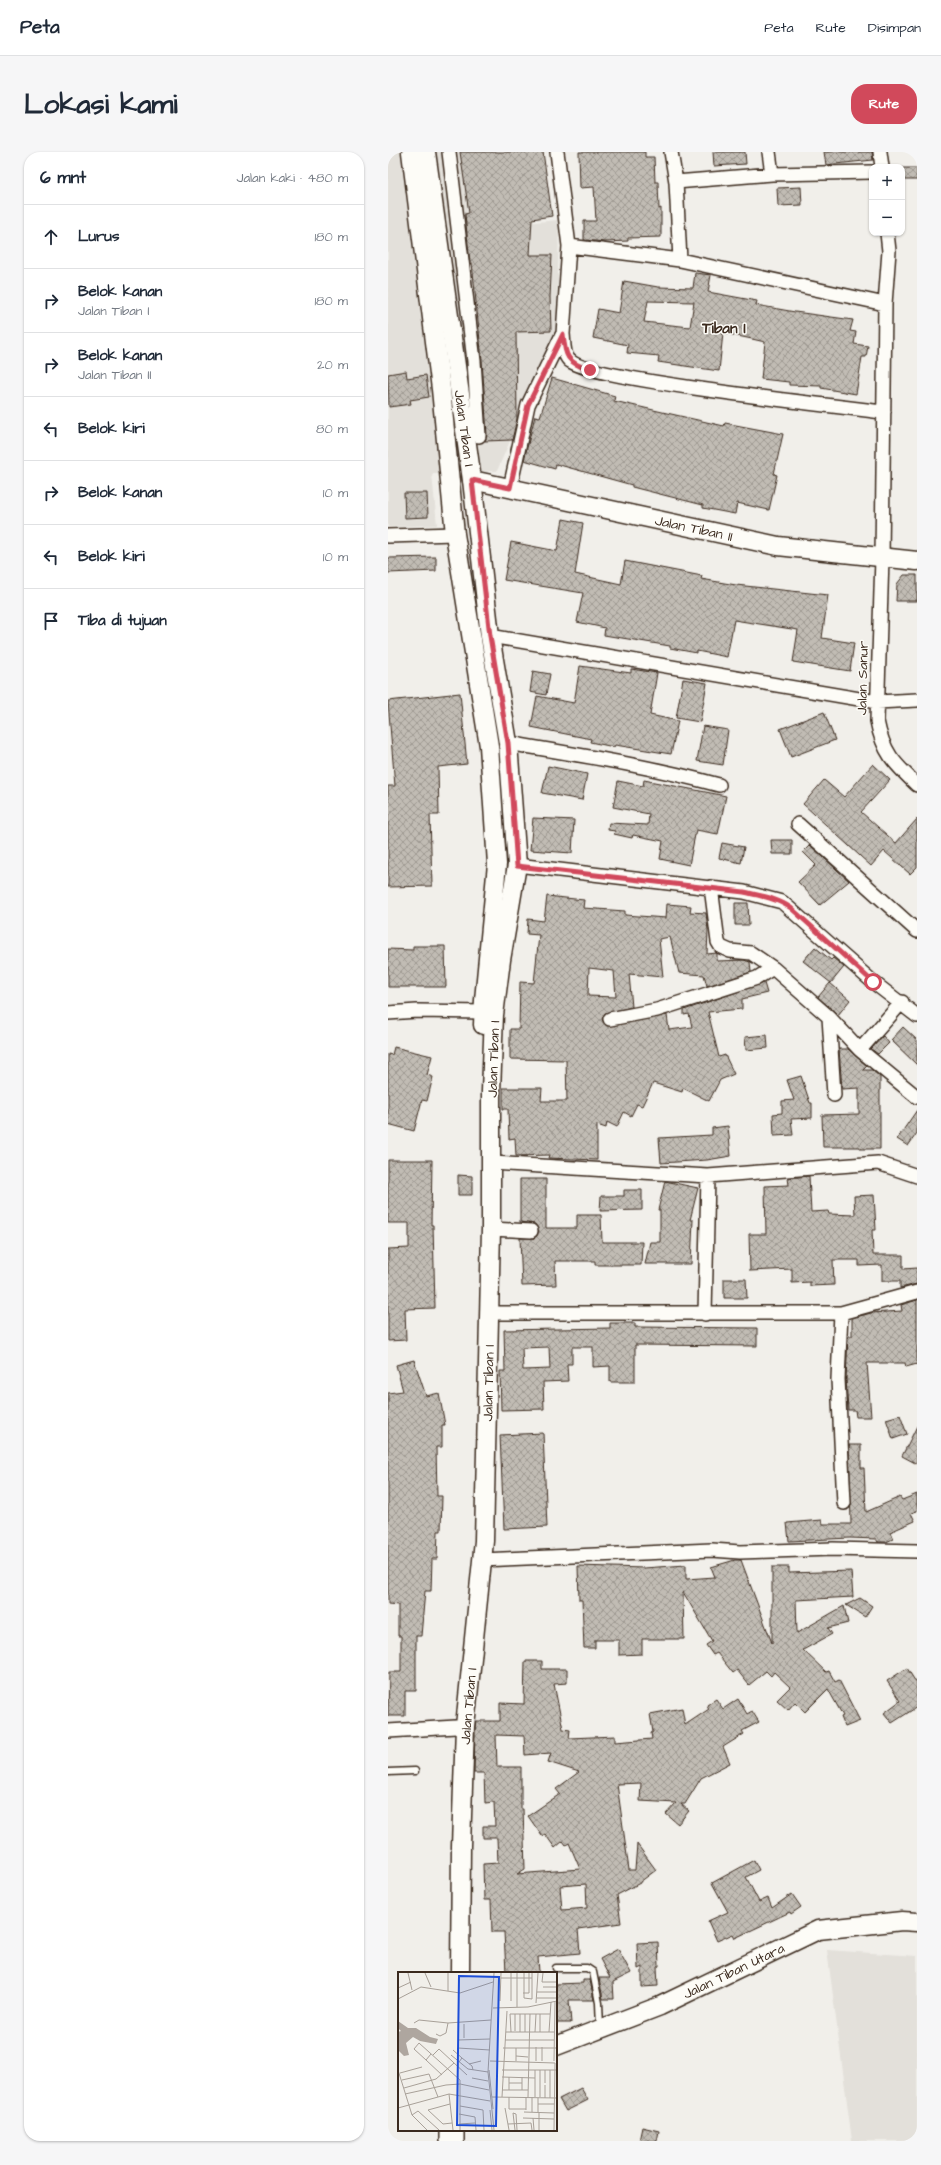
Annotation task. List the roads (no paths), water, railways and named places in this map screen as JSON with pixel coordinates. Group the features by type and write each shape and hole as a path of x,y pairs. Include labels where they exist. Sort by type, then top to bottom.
{"street":[{"name":"Jalan Tiban I","path":"411,152 441,389 455,534 489,746 498,864 483,1012 484,1163 474,1550 456,1727 450,1972"},
{"name":"Jalan Tiban I","path":"426,152 472,480 490,636 508,743 517,866 501,960 494,1015 491,1091 492,1163 490,1313 482,1560 465,1726 461,1846 460,1972"},
{"path":"449,152 474,361 479,436"},
{"path":"557,152 569,246 563,334 564,348 569,360 579,367 590,370 711,390 884,412"},
{"path":"671,152 676,182 680,260"},
{"path":"769,152 772,174"},
{"path":"880,152 882,164"},
{"path":"676,182 772,174 869,172"},
{"name":"Jalan Sanur","path":"888,236 889,251 885,304 882,558 877,702 881,739 887,754 917,785"},
{"path":"569,246 680,260 885,304"},
{"path":"510,488 528,405 563,334"},
{"name":"Jalan Tiban II","path":"472,480 778,546 917,561"},
{"path":"388,536 455,534"},
{"path":"490,636 877,702 917,700"},
{"path":"508,743 616,761 679,774 719,785"},
{"path":"798,824 917,931"},
{"path":"498,864 711,887 744,892 782,902 873,982 902,1002 917,1016"},
{"path":"711,887 718,942 721,947 730,951 751,953 773,968 829,1017 860,1050 917,1097"},
{"path":"610,1019 657,1010 757,978 773,968"},
{"path":"860,1050 902,1002"},
{"path":"388,1013 483,1012"},
{"path":"829,1017 834,1094"},
{"path":"492,1163 708,1176 873,1163 888,1165 917,1176"},
{"path":"705,1314 708,1176"},
{"path":"491,1229 531,1231"},
{"path":"490,1313 841,1313 917,1292"},
{"path":"841,1313 838,1380 844,1503"},
{"path":"482,1560 712,1550 740,1552 833,1549 917,1551"},
{"path":"388,1731 456,1727"},
{"name":"Jalan Tiban Utara","path":"557,2046 601,2030 660,2006 818,1930 902,1921 917,1922"}],"lane":[{"path":"388,1772 415,1771"},
{"path":"556,1968 587,1968 593,1972 599,2003 601,2030"}],"district":[{"name":"Tiban I","path":"724,328"}]}
